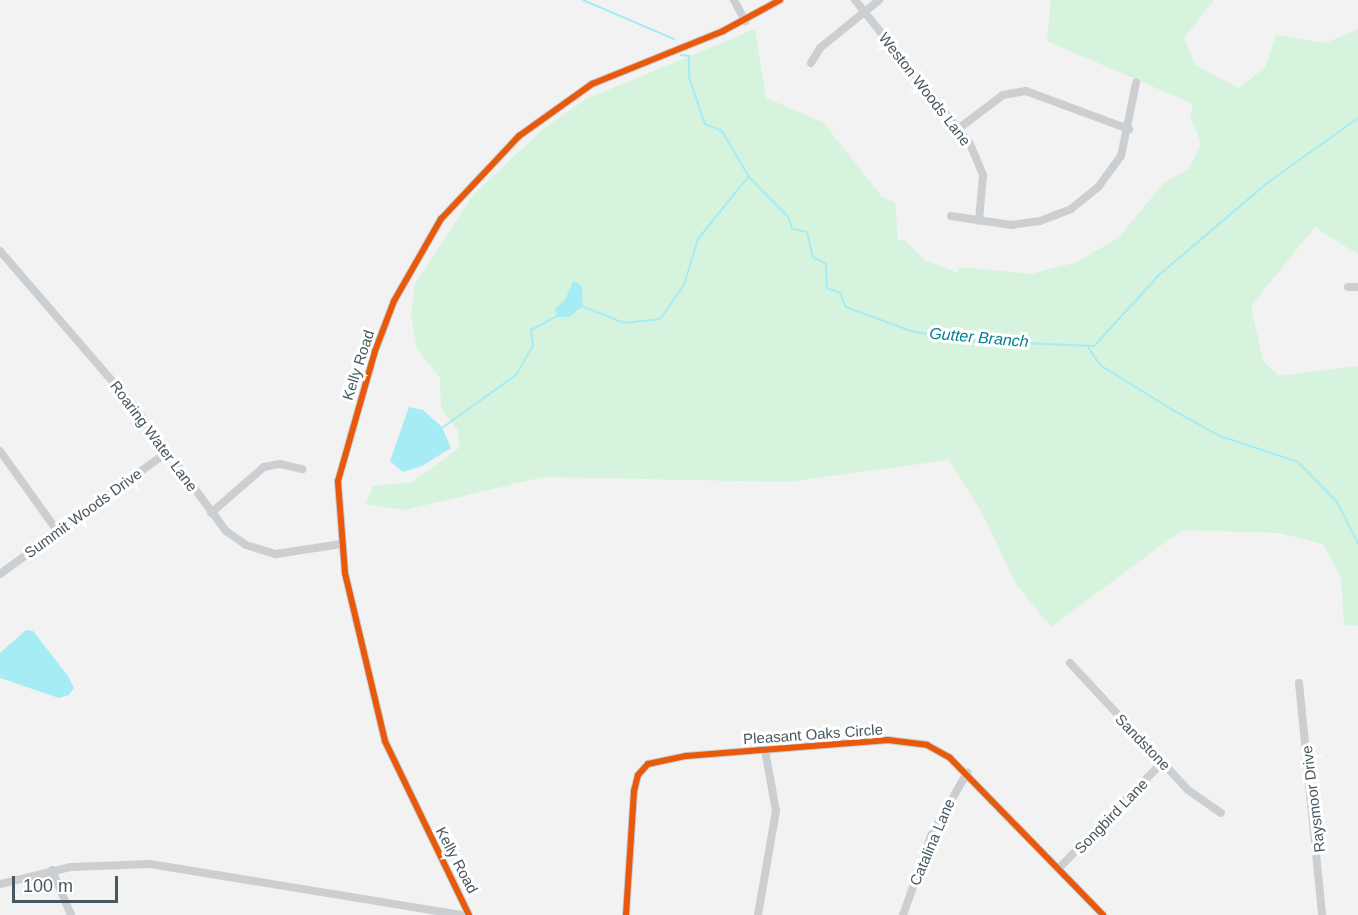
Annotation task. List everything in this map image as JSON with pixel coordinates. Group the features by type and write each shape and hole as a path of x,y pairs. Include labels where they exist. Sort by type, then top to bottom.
{"street":[{"path":"734,0 745,21"},
{"name":"Kelly Road","path":"469,915 385,741 341,544 338,481 375,351 400,291 455,200 519,136 581,90 745,21 780,0"},
{"name":"Weston Woods Lane","path":"855,0 958,129 980,164 983,190 979,221"},
{"path":"811,63 820,48 879,0"},
{"path":"951,216 1011,225 1040,221 1071,208 1099,186 1120,156 1129,129 1136,83"},
{"path":"958,129 1003,95 1026,91 1129,129"},
{"name":"Roaring Water Lane","path":"0,251 132,404 211,513 232,536 268,553 300,553 341,544"},
{"path":"0,451 58,532"},
{"name":"Summit Woods Drive","path":"0,574 166,452"},
{"path":"211,513 264,467 286,464 302,469"},
{"name":"Sandstone","path":"1070,663 1162,763 1205,805 1221,813"},
{"name":"Raysmoor Drive","path":"1299,683 1322,915"},
{"name":"Pleasant Oaks Circle","path":"626,915 634,791 641,770 661,759 904,741 939,751 967,773 1103,915"},
{"path":"758,915 776,811 765,750"},
{"name":"Songbird Lane","path":"1059,868 1162,763"},
{"name":"Catalina Lane","path":"903,915 931,836 967,773"},
{"path":"0,884 52,870 112,863 150,864 461,915"},
{"path":"52,870 71,915"}],"green space":[{"path":"1051,0 1214,0 1184,38 1195,65 1238,88 1265,68 1276,35 1326,43 1358,29 1358,254 1315,227 1251,306 1263,361 1279,376 1358,366 1358,626 1344,625 1341,578 1323,544 1279,533 1182,530 1051,627 1016,584 982,513 949,460 787,482 543,477 405,510 366,504 373,486 412,482 459,448 458,431 441,408 440,378 417,349 411,316 415,284 473,195 541,131 586,99 755,29 766,98 823,122 883,198 895,202 898,241 904,239 926,261 957,272 959,267 1031,274 1077,262 1118,238 1164,183 1190,168 1201,143 1190,116 1193,104 1047,41"}],"water":[{"path":"573,281 582,286 583,306 569,317 557,317 555,308 565,300"},
{"path":"409,407 423,410 442,427 451,448 422,466 403,472 390,461"},
{"path":"26,630 33,631 68,676 74,688 69,695 59,698 0,678 0,653"}],"waterway":[{"name":"Gutter Branch","path":"583,0 674,39"},
{"name":"Gutter Branch","path":"681,55 689,56 689,77 705,124 722,131 749,177 789,218 792,229 807,232 813,257 826,264 827,288 840,293 846,307 911,331 971,341 1094,346 1159,275 1267,183 1358,118"},
{"path":"582,306 624,323 660,319 684,285 698,239 748,177"},
{"path":"442,428 516,375 533,345 531,330 559,315"},
{"path":"1088,347 1100,365 1220,436 1298,462 1337,502 1358,543"}],"cycle path":[{"path":"469,915 385,741 345,573 338,481 375,351 394,301 441,219 519,136 592,84 723,31 780,0"},
{"path":"626,915 634,791 638,775 648,764 686,756 888,740 927,745 950,758 1103,915"}]}
